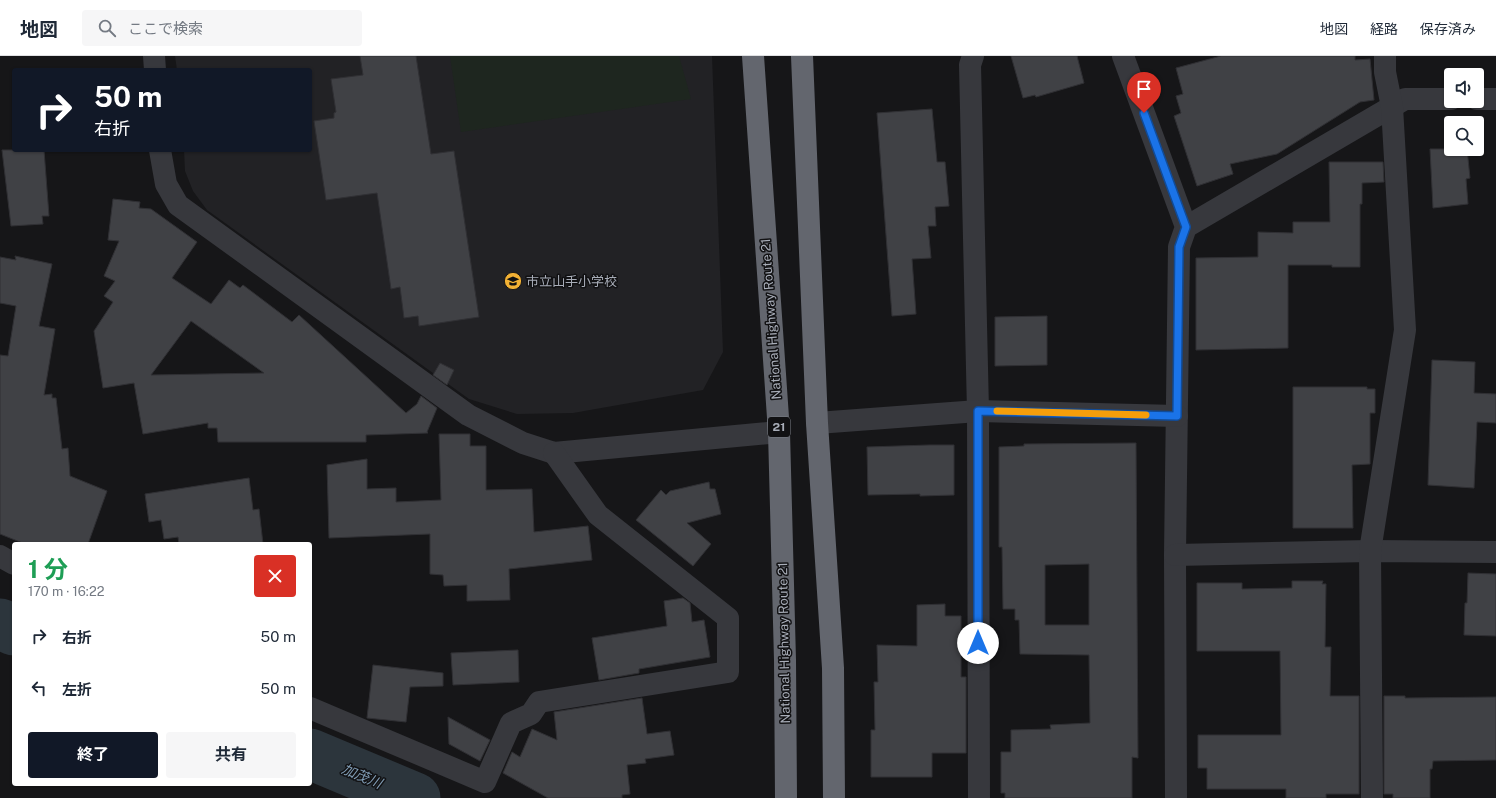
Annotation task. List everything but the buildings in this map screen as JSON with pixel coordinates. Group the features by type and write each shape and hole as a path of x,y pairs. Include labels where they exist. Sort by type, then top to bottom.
{"highway":[{"name":"National Highway Route 21","path":"753,56 779,432 785,660 786,798"},
{"path":"802,56 817,423 833,668 834,798"}],"street":[{"path":"154,56 155,68"},
{"path":"973,56 970,65 978,411 978,798"},
{"path":"1123,56 1186,227 1179,247 1175,555 1176,798"},
{"path":"1372,798 1370,550 1405,330 1392,107 1385,72 1385,56"},
{"path":"1186,227 1405,99 1444,99"},
{"path":"1484,99 1496,100"},
{"path":"160,152 166,184 178,205 468,415 523,443 554,452 779,432"},
{"path":"817,423 978,411 1177,416"},
{"path":"312,709 485,782 511,723 531,714 539,702 728,672 728,618 598,515 554,452"},
{"path":"1175,555 1370,550 1496,552"},
{"path":"0,556 12,563"}],"shaded area":[{"name":"市立山手小学校","path":"175,56 712,56 723,352 703,390 573,413 517,414 469,399 207,210 193,191 185,171 184,152 312,152 312,68 177,68"},
{"path":"450,56 679,56 691,99 461,132"}],"waterway":[{"name":"加茂川","path":"0,624 12,629"},
{"name":"加茂川","path":"312,755 415,798"}],"slow traffic":[{"path":"997,411 1146,415"}],"place":[{"name":"市立山手小学校","path":"513,281"}],"route":[{"path":"978,643 978,411 1177,416 1179,247 1186,227 1144,113"}]}
